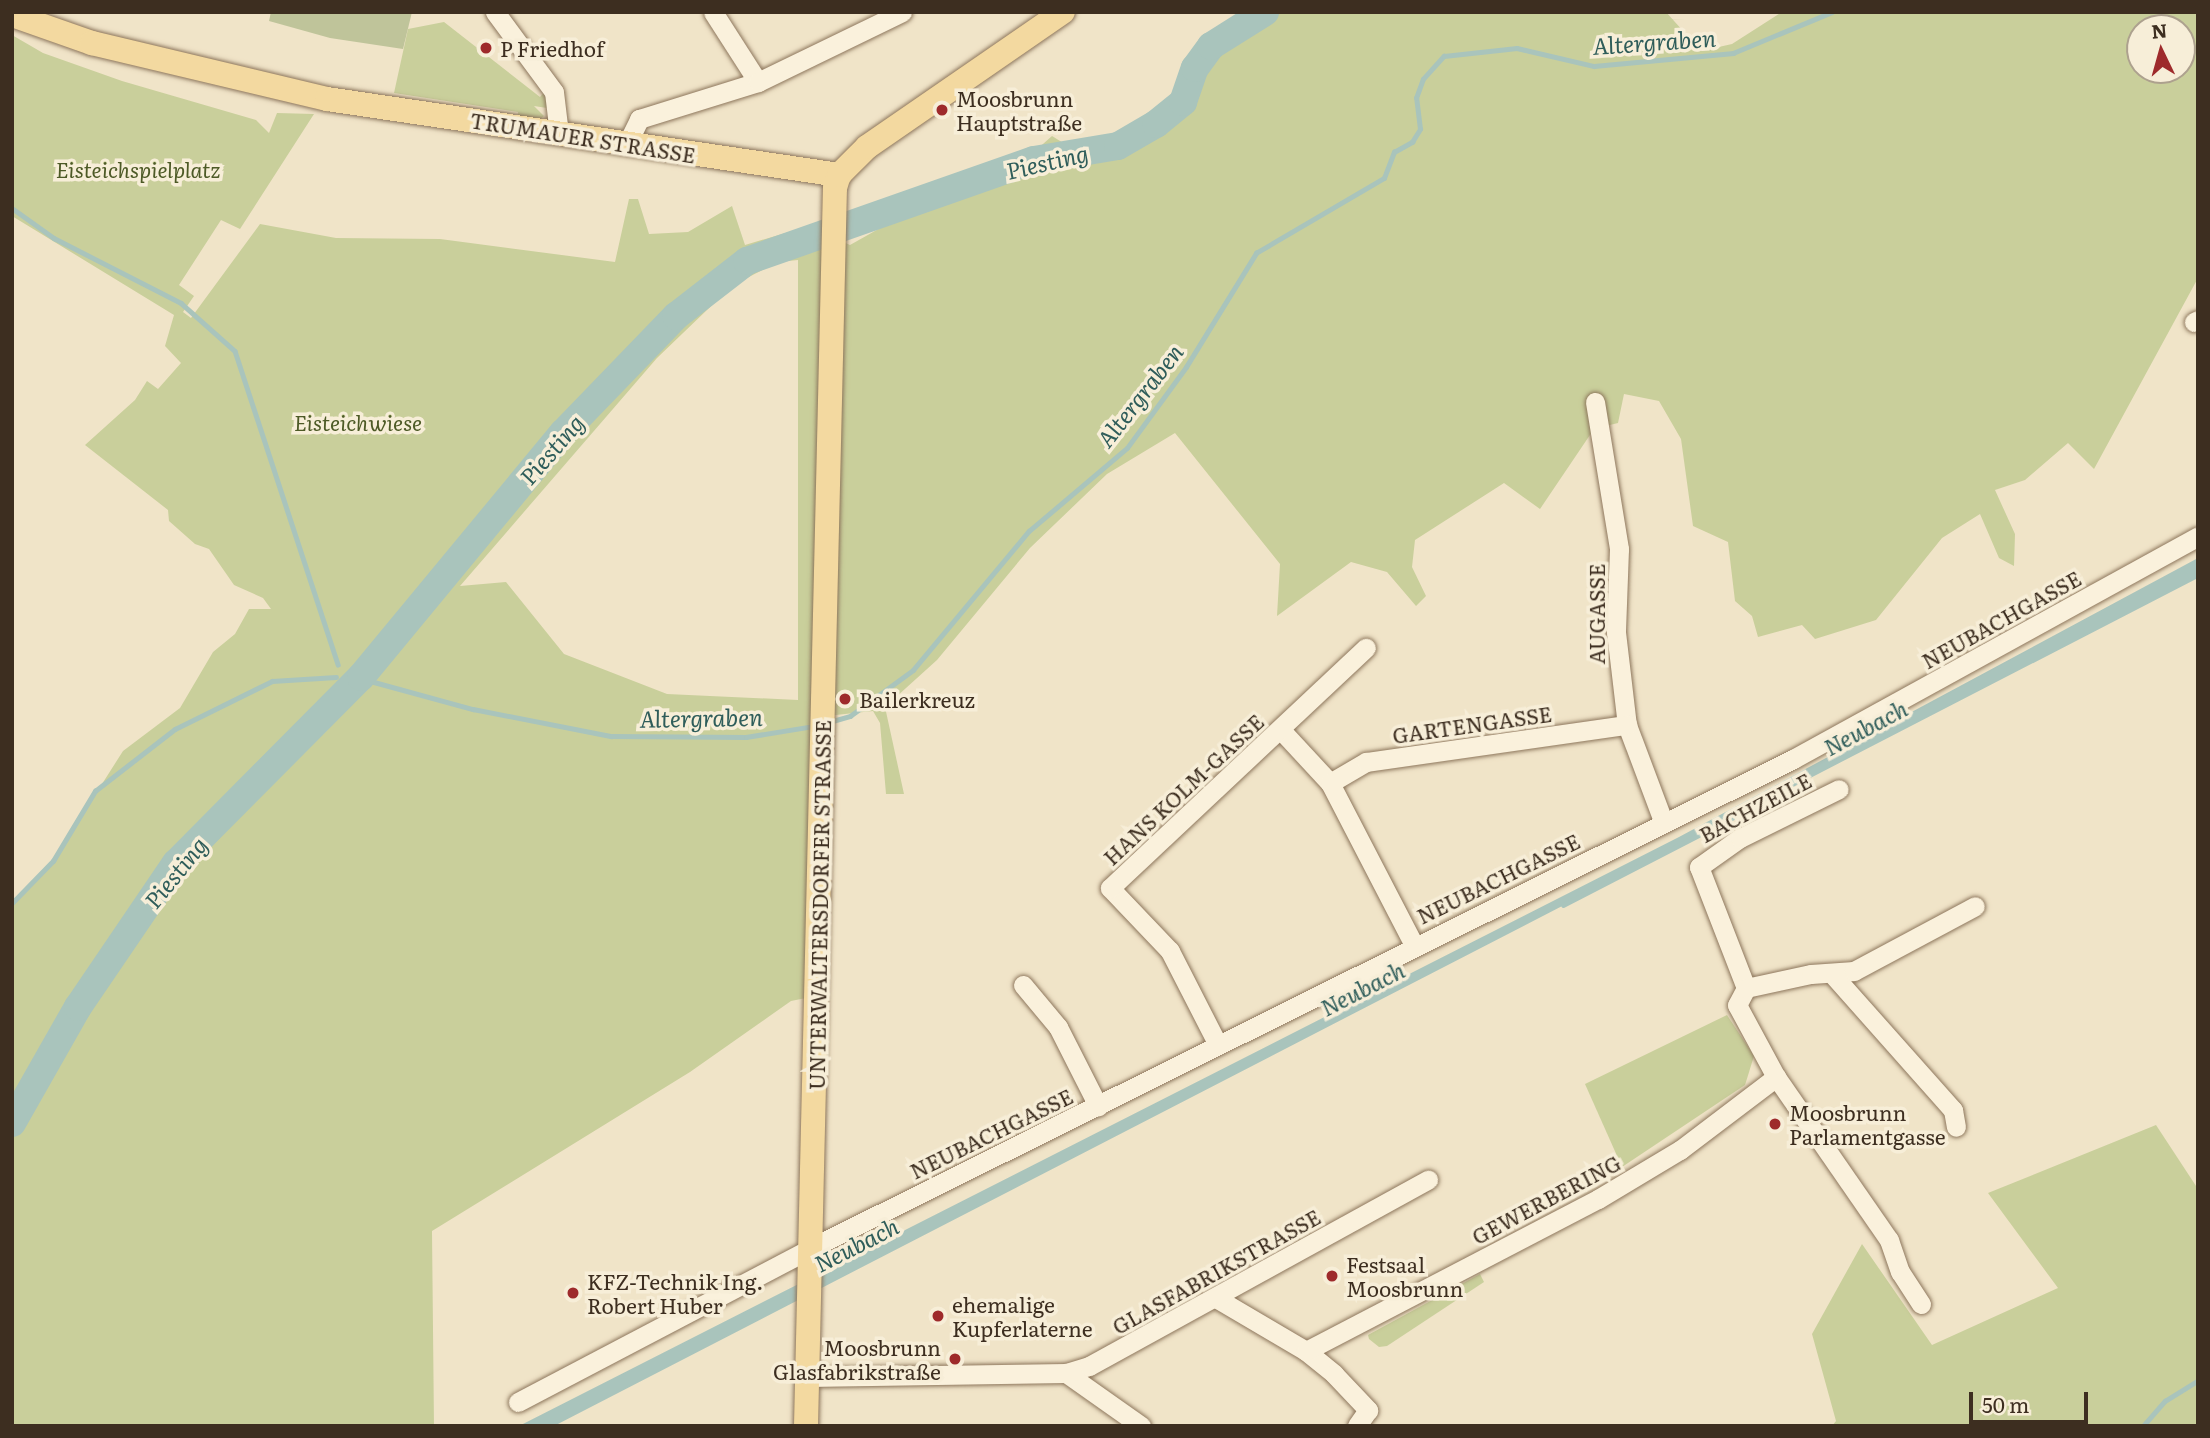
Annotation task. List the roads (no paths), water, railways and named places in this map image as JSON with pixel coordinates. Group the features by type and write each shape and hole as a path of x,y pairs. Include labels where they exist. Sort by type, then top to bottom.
{"main road":[{"name":"TRUMAUER STRASSE","path":"12,15 92,43 327,99 839,175"},
{"path":"839,175 867,147 1056,15"},
{"name":"UNTERWALTERSDORFER STRASSE","path":"806,1426 834,216 839,175"}],"street":[{"path":"495,12 554,92 559,134"},
{"path":"713,12 758,82"},
{"path":"627,144 639,119 758,82 889,16"},
{"name":"AUGASSE","path":"1595,402 1619,549 1616,625 1627,725 1663,821"},
{"name":"NEUBACHGASSE","path":"518,1402 811,1258 1098,1106 1414,945 1793,759 2198,536"},
{"name":"HANS KOLM-GASSE","path":"1219,1045 1170,951 1110,888 1366,648"},
{"name":"GARTENGASSE","path":"1330,783 1366,762 1627,725"},
{"path":"1280,729 1330,783 1414,945"},
{"name":"BACHZEILE","path":"1746,988 1699,867 1740,838 1839,789"},
{"path":"1921,1304 1900,1272 1889,1240 1776,1077 1737,1005 1746,988 1811,974 1833,975 1854,971 1975,906"},
{"path":"1833,975 1953,1110 1956,1127"},
{"path":"1023,985 1058,1027 1098,1106"},
{"name":"GEWERBERING","path":"1306,1351 1598,1199 1680,1150 1776,1077"},
{"name":"GLASFABRIKSTRASSE","path":"807,1377 1066,1373 1089,1366 1428,1180"},
{"path":"1216,1298 1306,1351 1368,1410 1357,1426"},
{"path":"1066,1373 1141,1426"}],"water":[{"path":"2198,558 2198,578 554,1426 519,1426 1679,837"}],"waterway":[{"name":"Piesting","path":"12,1123 78,1007 176,863 361,677 563,433 676,316 747,261 1034,160 1118,146 1156,124 1183,102 1195,68 1211,46 1265,12"},
{"name":"Altergraben","path":"829,722 850,716 913,670 1029,531 1127,448 1186,367 1256,253 1384,178 1394,152 1412,142 1420,129 1416,98 1423,79 1444,56 1517,48 1594,66 1733,53 1832,12"},
{"path":"12,208 54,238 181,303 235,351 338,665"},
{"name":"Piesting","path":"357,675 361,677"},
{"name":"Altergraben","path":"12,903 53,861 95,791 175,729 272,681 336,677"},
{"name":"Altergraben","path":"374,682 473,709 611,736 746,737 814,726"},
{"name":"Neubach","path":"1563,905 1755,806"},
{"path":"2143,1426 2165,1401 2198,1380"}],"place":[{"name":"P Friedhof","path":"486,48"},
{"name":"Moosbrunn Hauptstraße","path":"942,110"},
{"name":"Bailerkreuz","path":"845,699"},
{"name":"Moosbrunn Parlamentgasse","path":"1775,1124"},
{"name":"Festsaal Moosbrunn","path":"1332,1276"},
{"name":"KFZ-Technik Ing. Robert Huber","path":"573,1293"},
{"name":"ehemalige Kupferlaterne","path":"938,1316"},
{"name":"Moosbrunn Glasfabrikstraße","path":"955,1359"}],"park label":[{"name":"Eisteichspielplatz","path":"138,169"},
{"name":"Eisteichwiese","path":"358,422"}]}
